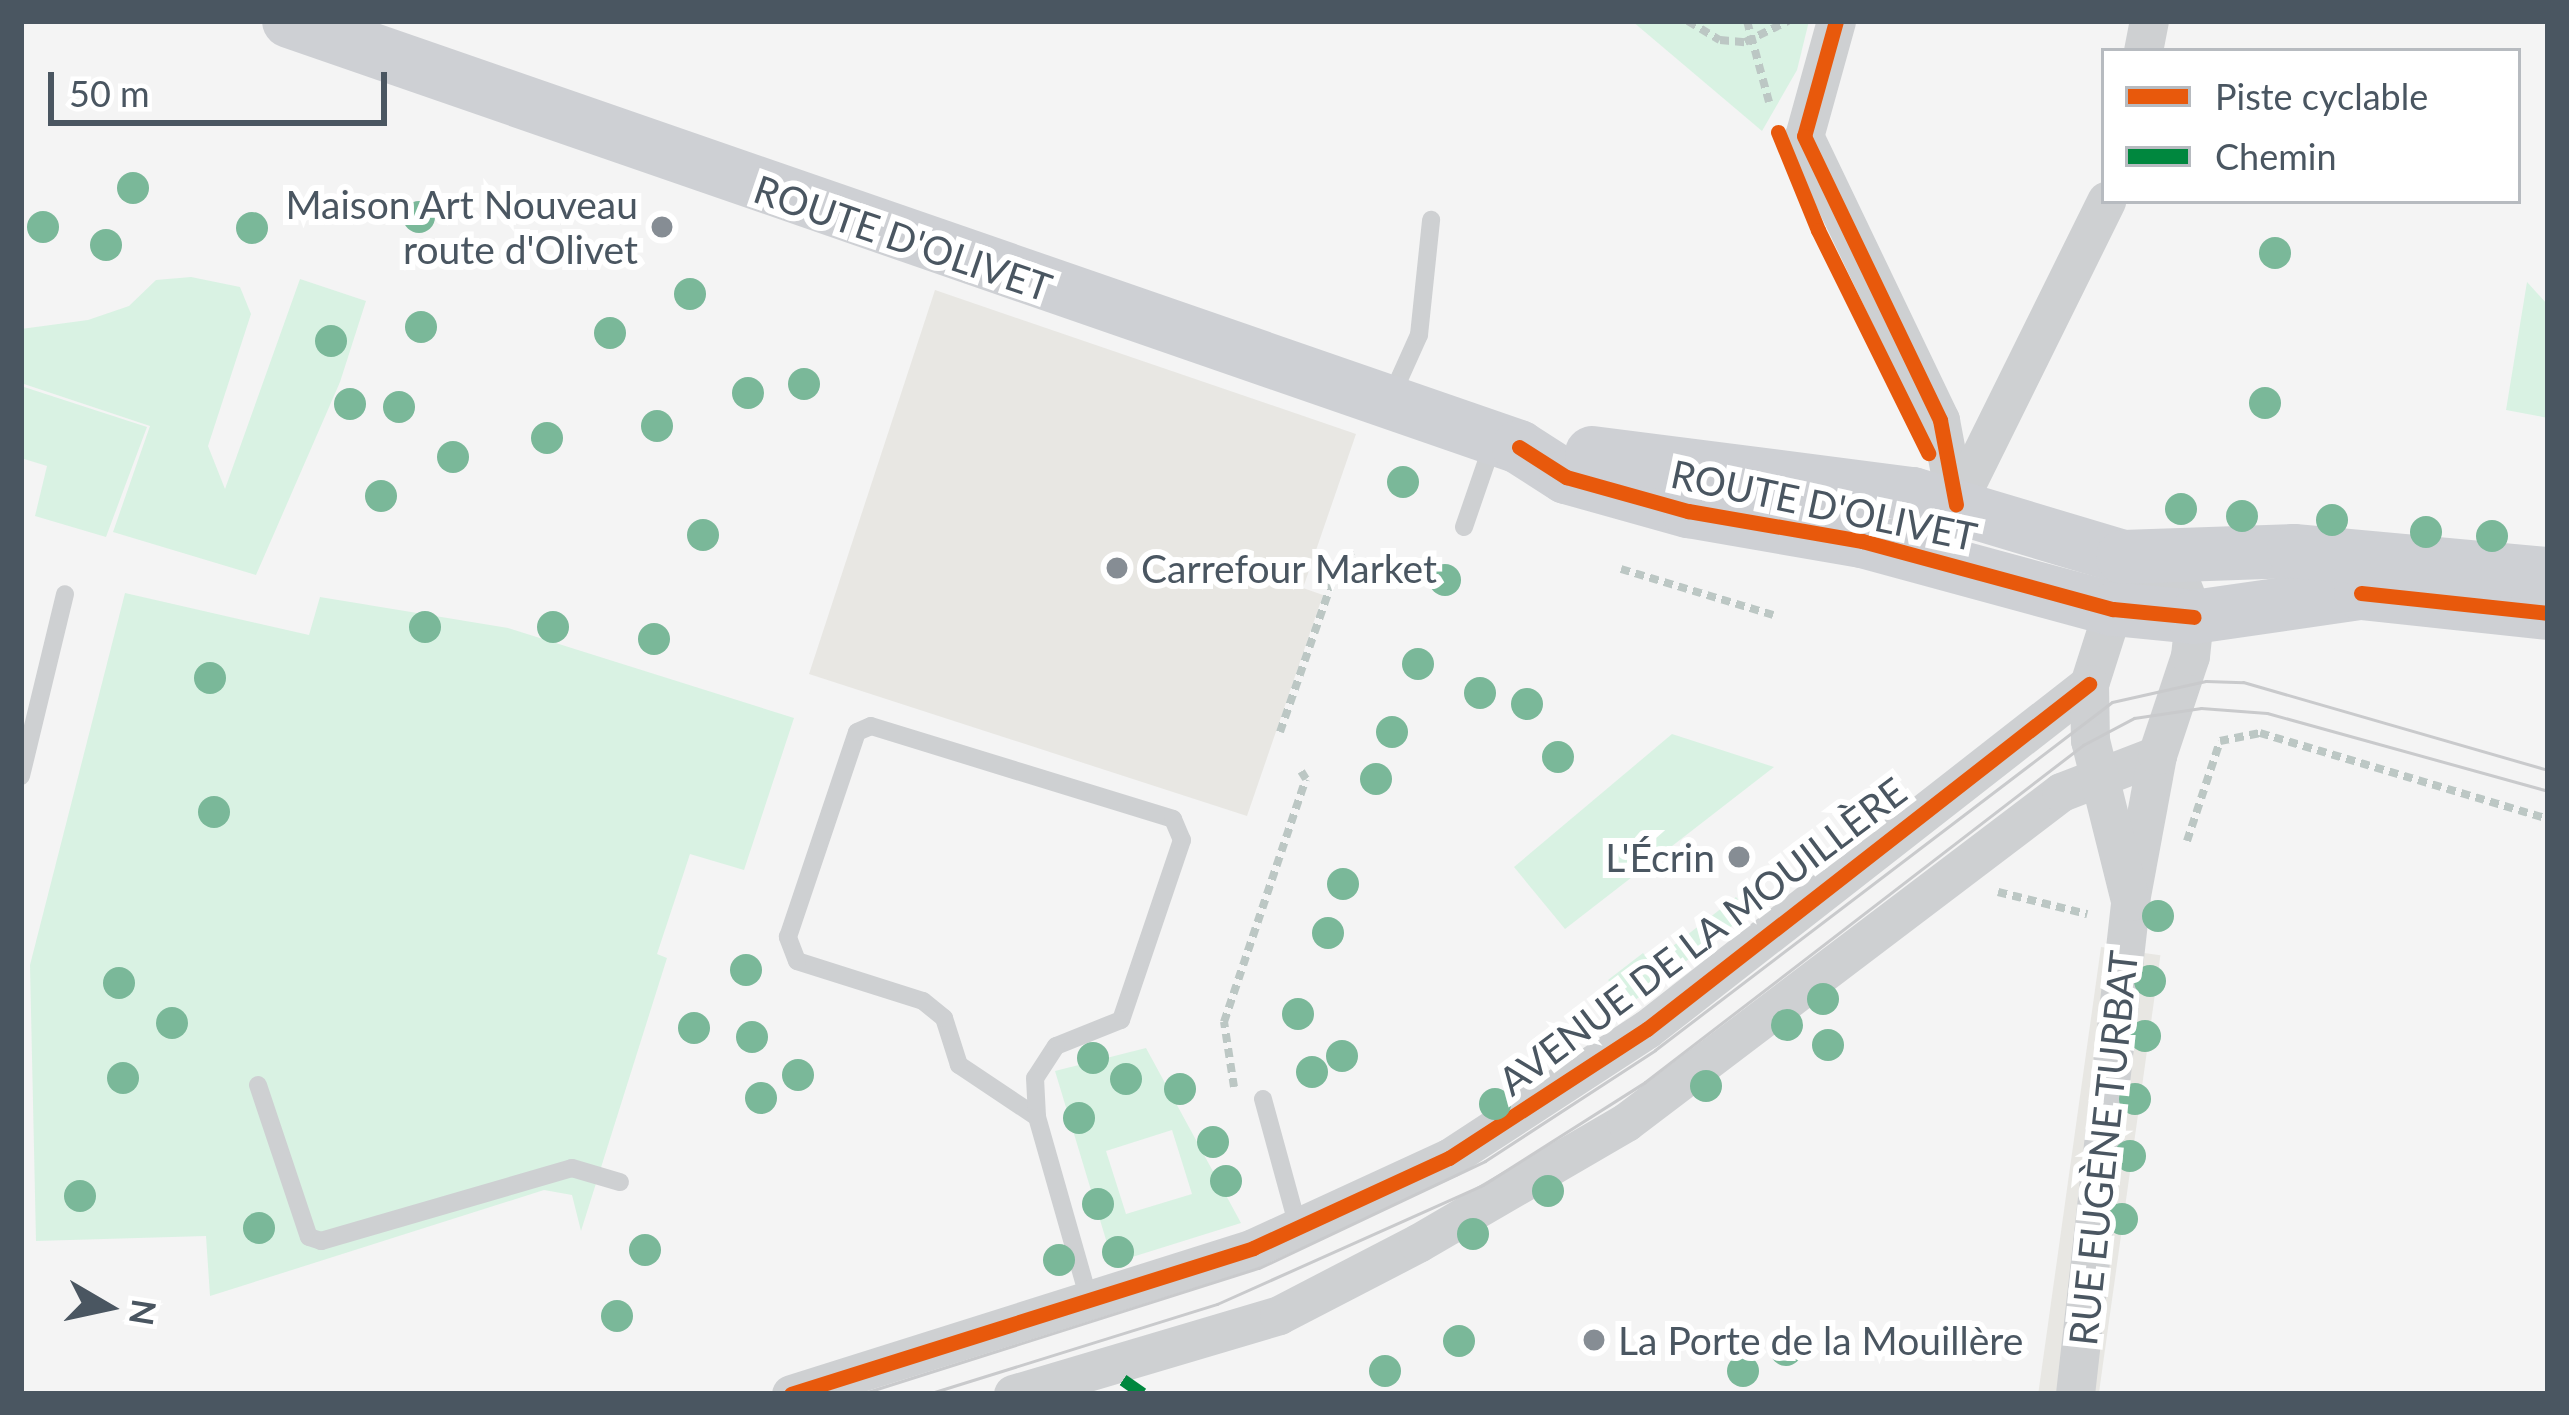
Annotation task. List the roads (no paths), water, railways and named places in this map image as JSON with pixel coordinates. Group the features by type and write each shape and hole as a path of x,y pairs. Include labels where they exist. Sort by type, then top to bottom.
{"main road":[{"name":"ROUTE D'OLIVET","path":"289,21 1506,443 1566,477 1688,511 1862,541 2113,609 2194,617 2361,593 2548,614"},
{"name":"ROUTE D'OLIVET","path":"1506,443 1956,505 2123,557 2172,561 2294,551 2548,574"}],"street":[{"path":"1836,21 1804,136 1940,420 1956,505"},
{"path":"1956,505 2105,204"},
{"name":"ROUTE D'OLIVET","path":"1862,541 1930,536 1946,527 1956,505"},
{"path":"2113,609 2172,561 2194,617"},
{"name":"RUE EUGÈNE TURBAT","path":"2075,1394 2111,897 2100,774 2087,716 2090,684 2113,609"},
{"name":"RUE EUGÈNE TURBAT","path":"2111,897 2190,656 2194,617"},
{"name":"AVENUE DE LA MOUILLÈRE","path":"791,1394 1090,1303 1299,1231 1559,1093 2090,684"},
{"path":"1013,1394 1265,1320 1327,1291 1626,1122 2061,793 2157,755"},
{"path":"1299,1231 1327,1291"}],"lane":[{"path":"1389,403 1418,335 1431,220"},
{"path":"1464,527 1506,443"},
{"path":"21,776 65,595"},
{"path":"1037,1117 959,1065 944,1018 923,1001 797,961 788,937 857,732 871,726 1173,819 1182,841 1121,1020 1056,1046 1035,1078 1037,1117 1090,1303"},
{"path":"258,1085 309,1237 321,1241 572,1168 620,1182"},
{"path":"1263,1099 1285,1203 1299,1231"}],"tram line":[{"path":"861,1394 1259,1268 1485,1161 1655,1050 2112,702 2206,681 2243,682 2548,770"},
{"path":"928,1394 1217,1304 1483,1185 1645,1082 2083,745 2134,718 2201,708 2267,713 2548,791"}],"place":[{"name":"Maison Art Nouveau route d'Olivet","path":"662,227"},
{"name":"Carrefour Market","path":"1117,568"},
{"name":"L'Écrin","path":"1739,857"},
{"name":"La Porte de la Mouillère","path":"1594,1340"}]}
